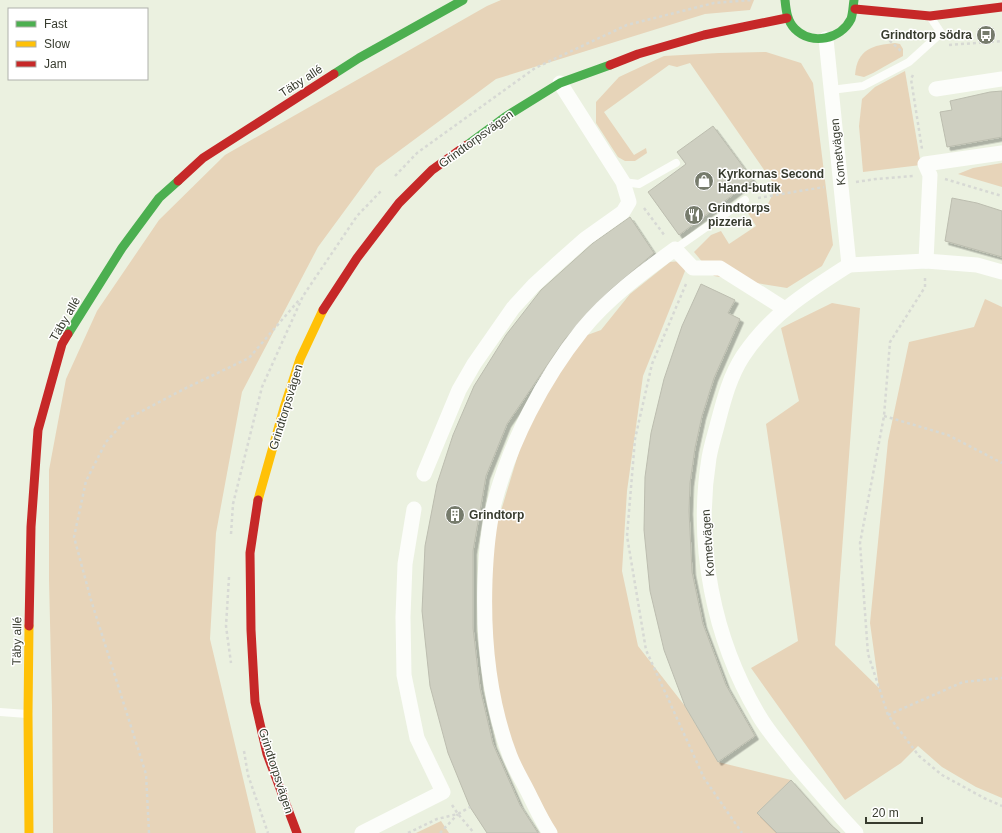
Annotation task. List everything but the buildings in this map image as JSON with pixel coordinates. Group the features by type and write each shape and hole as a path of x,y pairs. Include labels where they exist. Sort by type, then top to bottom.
{"street":[{"name":"Täby allé","path":"29,833 28,714 31,527 38,430 62,344 122,248 159,198 204,158 359,58 463,0"},
{"path":"785,0 787,18 792,26 807,38 816,40 834,37 842,32 848,26 852,18 854,5 883,13 930,16 1002,7"},
{"name":"Grindtorpsvägen","path":"297,833 267,754 255,702 251,630 250,553 258,502 284,408 300,359 325,307 357,258 399,203 432,170 505,117 560,83 638,54 704,35 787,18"},
{"name":"Kometvägen","path":"826,39 849,265"},
{"path":"936,89 1002,79"},
{"path":"424,474 460,390 488,342 513,308 534,285 585,239 623,212 629,202 623,182 560,83"},
{"path":"926,261 927,169 1002,153"},
{"path":"550,833 542,821 510,756 493,696 484,619 484,593 488,534 494,504 505,468 517,437 544,385 583,329 623,289 675,249 693,268 720,268 785,309"},
{"name":"Kometvägen","path":"856,833 835,811 777,741 758,715 741,682 726,645 714,608 706,548 706,492 710,458 727,388 742,357 758,336 785,309 809,290 849,265 926,261 977,265 1002,272"},
{"path":"362,833 443,792 417,738 404,675 403,617 405,564 414,509"}],"lane":[{"path":"831,90 863,86 910,62 941,33 930,16"},
{"path":"623,182 639,184 676,163"},
{"path":"675,249 745,200"},
{"path":"0,712 28,714"}],"path":[{"path":"390,182 417,153 535,68 627,25 714,3 752,0"},
{"path":"884,32 889,40 900,48 916,70 911,79 927,169"},
{"path":"944,49 949,44 1002,41"},
{"path":"876,179 927,169 1002,196"},
{"path":"149,833 146,774 91,600 74,537 86,481 106,442 126,419 249,358 303,296 357,216 384,188"},
{"path":"745,200 808,190"},
{"path":"645,209 675,249"},
{"path":"926,261 925,287 890,342 884,416 860,543 868,654 888,715 919,756 942,775 1002,806"},
{"path":"693,268 652,364 635,439 627,536 646,650 704,778 742,833"},
{"path":"231,534 233,504 262,387 303,296"},
{"path":"884,416 948,435 1002,463"},
{"path":"229,572 226,626 232,665"},
{"path":"888,715 963,682 1002,678"},
{"path":"243,743 248,775 268,833"},
{"path":"443,792 458,814 474,833"},
{"path":"440,833 458,814 470,807"},
{"path":"408,833 437,818 458,814"}],"shaded area":[{"path":"501,0 754,0 750,10 705,14 496,79 376,168 318,247 242,392 216,533 210,639 256,833 53,833 49,580 49,470 66,379 97,311 159,220 225,155 487,6"},
{"path":"895,43 900,44 903,49 903,56 864,77 855,75 856,66 859,59 868,50 880,45"},
{"path":"766,52 801,63 813,83 833,245 822,266 787,288 714,276 694,252 711,235 721,231 729,244 756,226 748,213 767,206 776,187 690,63 677,67 669,65 604,112 634,155 646,148 647,153 635,161 625,161 618,157 596,123 596,102 619,77 664,56"},
{"path":"905,71 921,165 863,172 859,126 862,99 875,87"},
{"path":"1002,163 1002,187 958,174 973,168"},
{"path":"681,261 685,271 643,376 627,491 622,571 638,646 685,706 718,762 791,780 757,813 777,833 557,833 508,740 487,639 491,544 520,448 536,405 582,337 601,330 630,294 670,262"},
{"path":"985,299 1002,307 1002,798 976,787 942,767 918,746 901,763 845,800 751,668 798,641 766,424 799,401 781,328 832,303 860,308 835,645 879,688 870,623 888,441 909,342 974,327"},
{"path":"441,821 449,833 416,833"}],"traffic: fast":[{"path":"334,74 359,58 463,0"},
{"path":"785,0 787,15 792,26 802,34 818,39 833,35 846,26 851,19 854,0"},
{"path":"467,145 505,117 560,83 610,65"},
{"path":"68,334 122,248 159,198 178,181"}],"traffic: slow":[{"path":"258,500 284,408 300,359 323,310"},
{"path":"29,626 29,833"}],"traffic: jam":[{"path":"855,9 930,16 1002,7"},
{"path":"610,65 638,54 704,35 787,18"},
{"path":"178,181 203,158 334,74"},
{"path":"323,310 357,258 399,203 432,170 467,145"},
{"path":"29,626 31,527 38,430 62,344 68,334"},
{"path":"258,500 250,553 251,630 255,702 267,754 297,833"}],"place":[{"name":"Grindtorp södra","path":"986,35"},
{"name":"Kyrkornas Second Hand-butik","path":"704,181"},
{"name":"Grindtorps pizzeria","path":"694,215"},
{"name":"Grindtorp","path":"455,515"}]}
